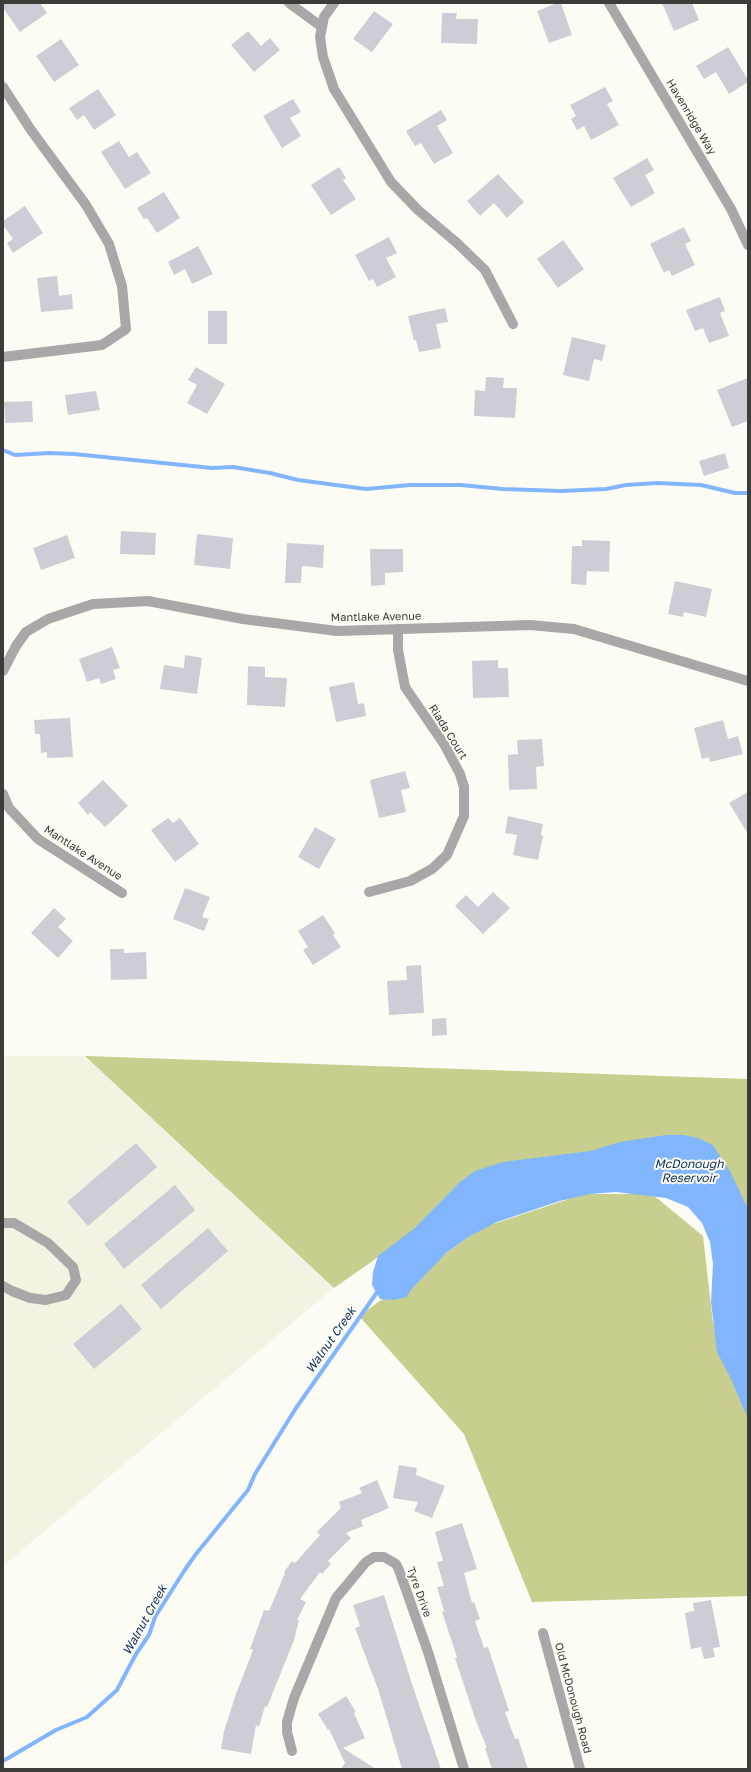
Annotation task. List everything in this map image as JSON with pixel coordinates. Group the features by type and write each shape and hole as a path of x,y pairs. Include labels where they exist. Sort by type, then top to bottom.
{"street":[{"path":"289,3 322,27"},
{"path":"334,3 324,17 320,36 323,56 334,89 391,182 418,210 457,243 484,270 513,324"},
{"name":"Havenridge Way","path":"609,3 731,209 748,245"},
{"path":"3,87 31,130 86,205 109,244 122,286 126,330 102,345 5,357"},
{"name":"Mantlake Avenue","path":"3,671 16,646 26,632 48,618 93,604 148,601 243,619 337,631 530,625 574,629 748,682"},
{"name":"Riada Court","path":"369,892 410,881 432,869 448,855 464,816 464,787 460,774 444,744 405,687 398,650 398,629"},
{"name":"Mantlake Avenue","path":"3,794 9,808 38,838 122,892"},
{"path":"3,1223 14,1223 48,1243 73,1267 76,1280 66,1295 46,1300 30,1298 3,1286"},
{"name":"Tyre Drive","path":"292,1751 287,1732 287,1722 294,1698 336,1598 366,1562 374,1557 384,1557 396,1564 400,1570 428,1652 464,1769"},
{"name":"Old McDonough Road","path":"543,1633 580,1769"}],"shaded area":[{"path":"3,1056 85,1056 334,1288 3,1566"}],"green space":[{"path":"85,1056 748,1079 748,1230 730,1194 481,1185 334,1288"},
{"path":"584,1194 652,1194 703,1236 713,1323 748,1388 748,1596 532,1602 464,1434 359,1316 481,1228"}],"water":[{"name":"McDonough Reservoir","path":"666,1135 683,1135 698,1138 713,1145 731,1173 748,1209 748,1419 731,1379 717,1352 711,1302 713,1264 710,1242 702,1223 688,1207 666,1198 616,1192 590,1194 560,1201 497,1222 470,1236 446,1253 410,1291 407,1297 393,1300 380,1299 372,1285 373,1272 378,1256 415,1228 460,1182 475,1171 503,1162 591,1151 620,1142"}],"building":[{"path":"3,3 40,3 47,13 20,32 3,8"},
{"path":"557,3 561,3 572,35 549,43 537,11"},
{"path":"662,3 692,3 699,20 674,31"},
{"path":"374,11 393,24 372,52 353,39"},
{"path":"442,13 457,13 456,19 478,19 477,44 441,43"},
{"path":"248,31 261,46 270,38 280,50 254,72 231,45"},
{"path":"61,39 79,65 54,82 36,56"},
{"path":"728,47 748,80 748,82 729,94 716,72 704,79 696,66"},
{"path":"605,87 613,101 607,104 619,125 591,140 584,126 577,130 571,119 576,116 570,105"},
{"path":"98,89 116,115 94,130 84,115 77,120 69,108"},
{"path":"293,99 301,112 290,118 301,136 282,148 263,116"},
{"path":"441,110 447,120 437,126 453,153 434,164 421,143 415,146 406,131"},
{"path":"119,141 129,157 137,152 151,173 125,189 101,152"},
{"path":"647,158 654,170 645,175 655,193 631,207 613,178"},
{"path":"339,167 346,178 343,180 356,199 331,215 311,185"},
{"path":"498,174 524,202 507,218 494,203 480,216 467,201"},
{"path":"164,192 180,218 157,233 147,218 144,219 137,208"},
{"path":"25,206 43,233 13,253 7,243 13,239 3,225 3,221"},
{"path":"684,227 691,241 685,244 695,265 672,276 669,270 664,273 650,244"},
{"path":"389,237 397,253 386,258 396,277 377,287 373,279 369,281 355,255"},
{"path":"563,240 584,269 558,288 537,259"},
{"path":"198,246 213,274 192,284 185,269 174,275 168,262"},
{"path":"57,276 59,296 72,294 73,309 41,312 37,278"},
{"path":"720,297 725,311 720,313 729,336 709,343 703,328 695,331 686,310"},
{"path":"445,308 448,322 436,324 441,348 419,352 416,340 414,341 408,316"},
{"path":"208,311 227,311 227,344 208,344"},
{"path":"572,337 606,345 602,361 594,359 589,381 563,375"},
{"path":"196,367 225,384 207,414 187,403 197,385 188,380"},
{"path":"486,377 504,378 503,388 517,388 515,418 474,416 475,390 485,391"},
{"path":"748,378 748,421 732,427 717,390"},
{"path":"96,391 100,410 68,415 65,395"},
{"path":"32,401 33,422 5,423 4,402"},
{"path":"725,453 729,468 704,476 699,461"},
{"path":"121,531 156,533 155,555 120,554"},
{"path":"197,534 233,538 230,569 194,565"},
{"path":"67,535 75,558 41,570 33,548"},
{"path":"582,540 610,541 609,572 587,571 586,585 571,584 572,546 582,546"},
{"path":"287,543 324,545 323,568 302,566 301,583 285,583"},
{"path":"370,549 403,549 403,572 385,573 385,585 371,586"},
{"path":"675,581 712,589 706,617 684,612 683,617 668,614"},
{"path":"112,647 120,668 113,670 116,679 101,684 99,678 87,682 79,659"},
{"path":"185,655 202,658 197,694 160,689 164,665 184,668"},
{"path":"498,660 498,668 508,668 509,697 473,698 472,661"},
{"path":"248,666 265,667 265,677 287,678 285,707 247,705"},
{"path":"354,682 358,704 364,703 366,716 336,722 329,687"},
{"path":"70,718 73,757 47,758 47,752 41,753 40,734 35,734 34,720"},
{"path":"723,720 728,739 738,736 743,754 710,762 709,757 702,759 694,728"},
{"path":"542,739 544,766 536,767 537,789 509,790 508,755 518,754 517,740"},
{"path":"405,771 410,788 401,790 406,812 379,818 370,780"},
{"path":"103,780 128,806 105,827 90,812 88,815 78,803"},
{"path":"748,792 748,834 729,803"},
{"path":"508,816 543,824 541,835 543,836 538,860 513,855 517,835 505,833"},
{"path":"168,818 173,823 180,818 199,844 175,862 151,830"},
{"path":"315,827 336,839 319,869 298,857"},
{"path":"185,888 210,897 202,917 209,919 204,931 173,919"},
{"path":"493,892 510,908 483,934 455,906 466,895 478,907"},
{"path":"54,908 66,919 58,927 73,941 58,958 31,933"},
{"path":"323,915 335,933 333,935 341,947 313,965 303,950 308,947 298,931"},
{"path":"110,949 124,949 124,953 146,952 147,979 111,980"},
{"path":"421,965 424,1013 389,1015 387,981 407,980 406,966"},
{"path":"446,1018 447,1035 432,1036 432,1019"},
{"path":"136,1143 157,1167 88,1226 67,1202"},
{"path":"175,1185 195,1210 124,1269 104,1244"},
{"path":"208,1228 228,1251 161,1309 141,1285"},
{"path":"121,1304 142,1329 94,1369 73,1344"},
{"path":"399,1465 417,1468 416,1475 445,1486 432,1518 414,1511 418,1502 393,1498"},
{"path":"377,1480 389,1508 361,1520 363,1526 346,1533 351,1538 328,1561 331,1564 322,1574 320,1572 300,1599 306,1602 297,1620 299,1620 294,1640 267,1707 265,1706 259,1727 256,1725 251,1754 221,1749 224,1731 253,1650 250,1649 264,1610 269,1611 285,1573 284,1572 292,1561 295,1563 320,1535 317,1532 341,1508 339,1502 362,1493 359,1488"},
{"path":"462,1523 477,1569 464,1573 472,1603 474,1602 480,1619 475,1621 484,1648 488,1647 509,1711 505,1712 515,1739 518,1738 528,1769 492,1769 485,1748 487,1748 476,1721 455,1658 457,1657 442,1612 444,1611 437,1587 444,1586 437,1562 443,1561 435,1532"},
{"path":"384,1595 441,1769 402,1769 378,1689 355,1628 360,1626 353,1605"},
{"path":"711,1600 720,1647 713,1648 715,1657 704,1659 701,1647 691,1649 685,1613 694,1611 693,1603"},
{"path":"346,1696 356,1712 354,1713 365,1738 343,1748 376,1769 341,1769 345,1763 329,1729 328,1730 318,1714"}],"waterway":[{"path":"3,450 15,455 49,453 74,454 212,468 233,467 270,473 298,480 366,489 410,485 461,485 503,489 561,491 606,489 626,485 657,483 701,485 735,493 748,493"},
{"name":"Walnut Creek","path":"3,1761 56,1730 87,1717 117,1690 136,1654 149,1635 155,1617 184,1571 248,1490 255,1474 296,1408 380,1288"}]}
